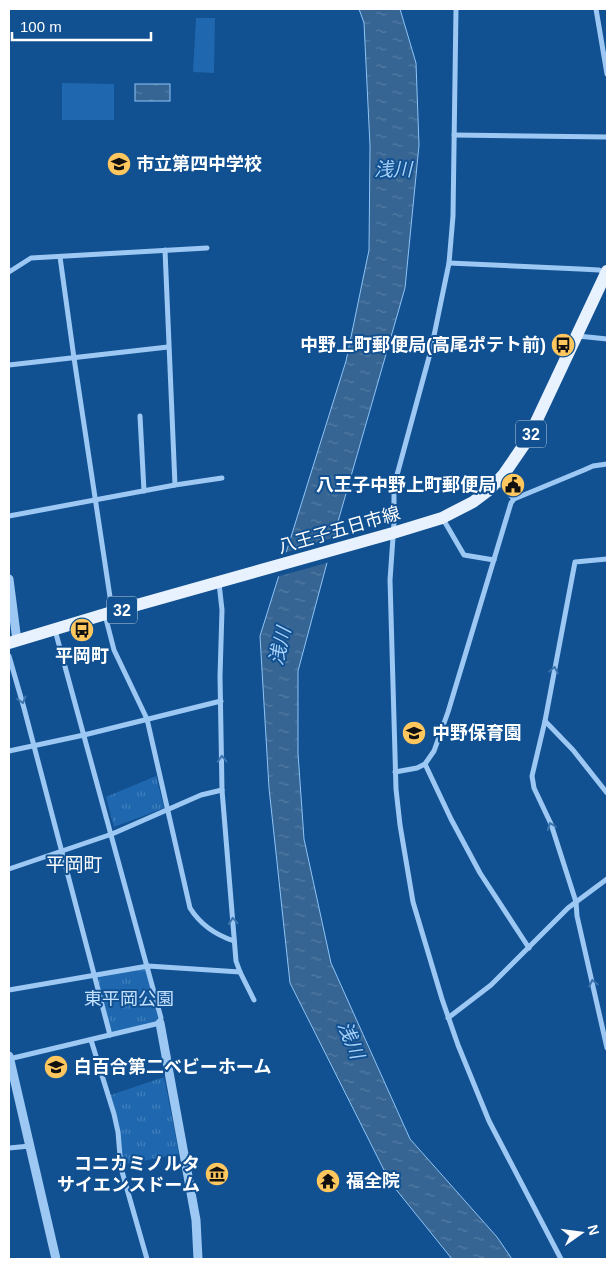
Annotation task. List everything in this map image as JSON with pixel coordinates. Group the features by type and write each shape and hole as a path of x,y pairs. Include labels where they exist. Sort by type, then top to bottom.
{"main road":[{"name":"八王子五日市線","path":"13,642 442,518 473,502 497,481 517,457 528,439 607,272"}],"street":[{"path":"456,9 453,216 450,263 432,350 395,480 390,580 395,772 400,825 413,902 426,951 448,1018 489,1120 561,1259"},
{"path":"596,9 607,74"},
{"path":"454,135 607,137"},
{"path":"9,272 31,258 207,248"},
{"path":"166,250 168,347 175,484"},
{"path":"60,257 96,499 114,650 147,718 190,908 203,924 234,941"},
{"path":"450,263 599,270 607,272"},
{"path":"577,335 607,339"},
{"path":"9,365 168,347"},
{"path":"140,416 144,491"},
{"path":"395,772 417,768 426,764 434,751 448,712 511,503 514,499 589,468 607,464"},
{"path":"9,516 175,484 222,478"},
{"path":"497,481 514,499"},
{"path":"442,518 464,555 494,560"},
{"path":"607,559 575,562 545,721 532,776 534,788 551,824 576,902 577,916 607,1048"},
{"path":"9,579 13,642"},
{"path":"223,581 222,790 236,961 254,1000"},
{"path":"55,630 162,1018 160,1023 196,1220 198,1259"},
{"path":"9,656 110,1035"},
{"path":"9,751 84,735 221,701"},
{"path":"545,721 573,750 607,793"},
{"path":"426,764 451,819 480,873 529,948"},
{"path":"9,870 112,834 168,809 222,790"},
{"path":"448,1018 491,986 576,902 607,879"},
{"path":"9,990 148,966 240,972"},
{"path":"56,1259 30,1146 12,1086 9,1058 160,1023"},
{"path":"91,1040 114,1114 118,1132 121,1168 147,1259"},
{"path":"9,1148 30,1146"}],"green space":[{"path":"196,18 215,18 214,73 193,72"},
{"path":"62,83 114,84 114,120 62,120"},
{"path":"156,776 164,808 114,827 106,797"},
{"name":"東平岡公園","path":"148,966 160,1023 110,1035 95,974"},
{"path":"164,1077 179,1154 121,1165 118,1132 108,1096"}],"water":[{"name":"浅川","path":"359,9 400,9 416,63 419,145 405,288 339,518 298,671 298,753 304,839 331,963 410,1139 497,1237 512,1259 452,1259 390,1182 290,983 269,788 260,636 346,361 369,250 370,146 364,23"},
{"path":"135,84 170,84 170,101 135,101"}],"pier":[{"path":"336,537 330,562 276,577 284,553"}],"place":[{"name":"市立第四中学校","path":"119,164"},
{"name":"中野上町郵便局(高尾ポテト前)","path":"563,345"},
{"name":"八王子中野上町郵便局","path":"513,485"},
{"name":"平岡町","path":"82,630"},
{"name":"中野保育園","path":"414,733"},
{"name":"白百合第二ベビーホーム","path":"56,1067"},
{"name":"コニカミノルタ サイエンスドーム","path":"217,1174"},
{"name":"福全院","path":"328,1181"}],"district":[{"name":"平岡町","path":"74,864"}]}
